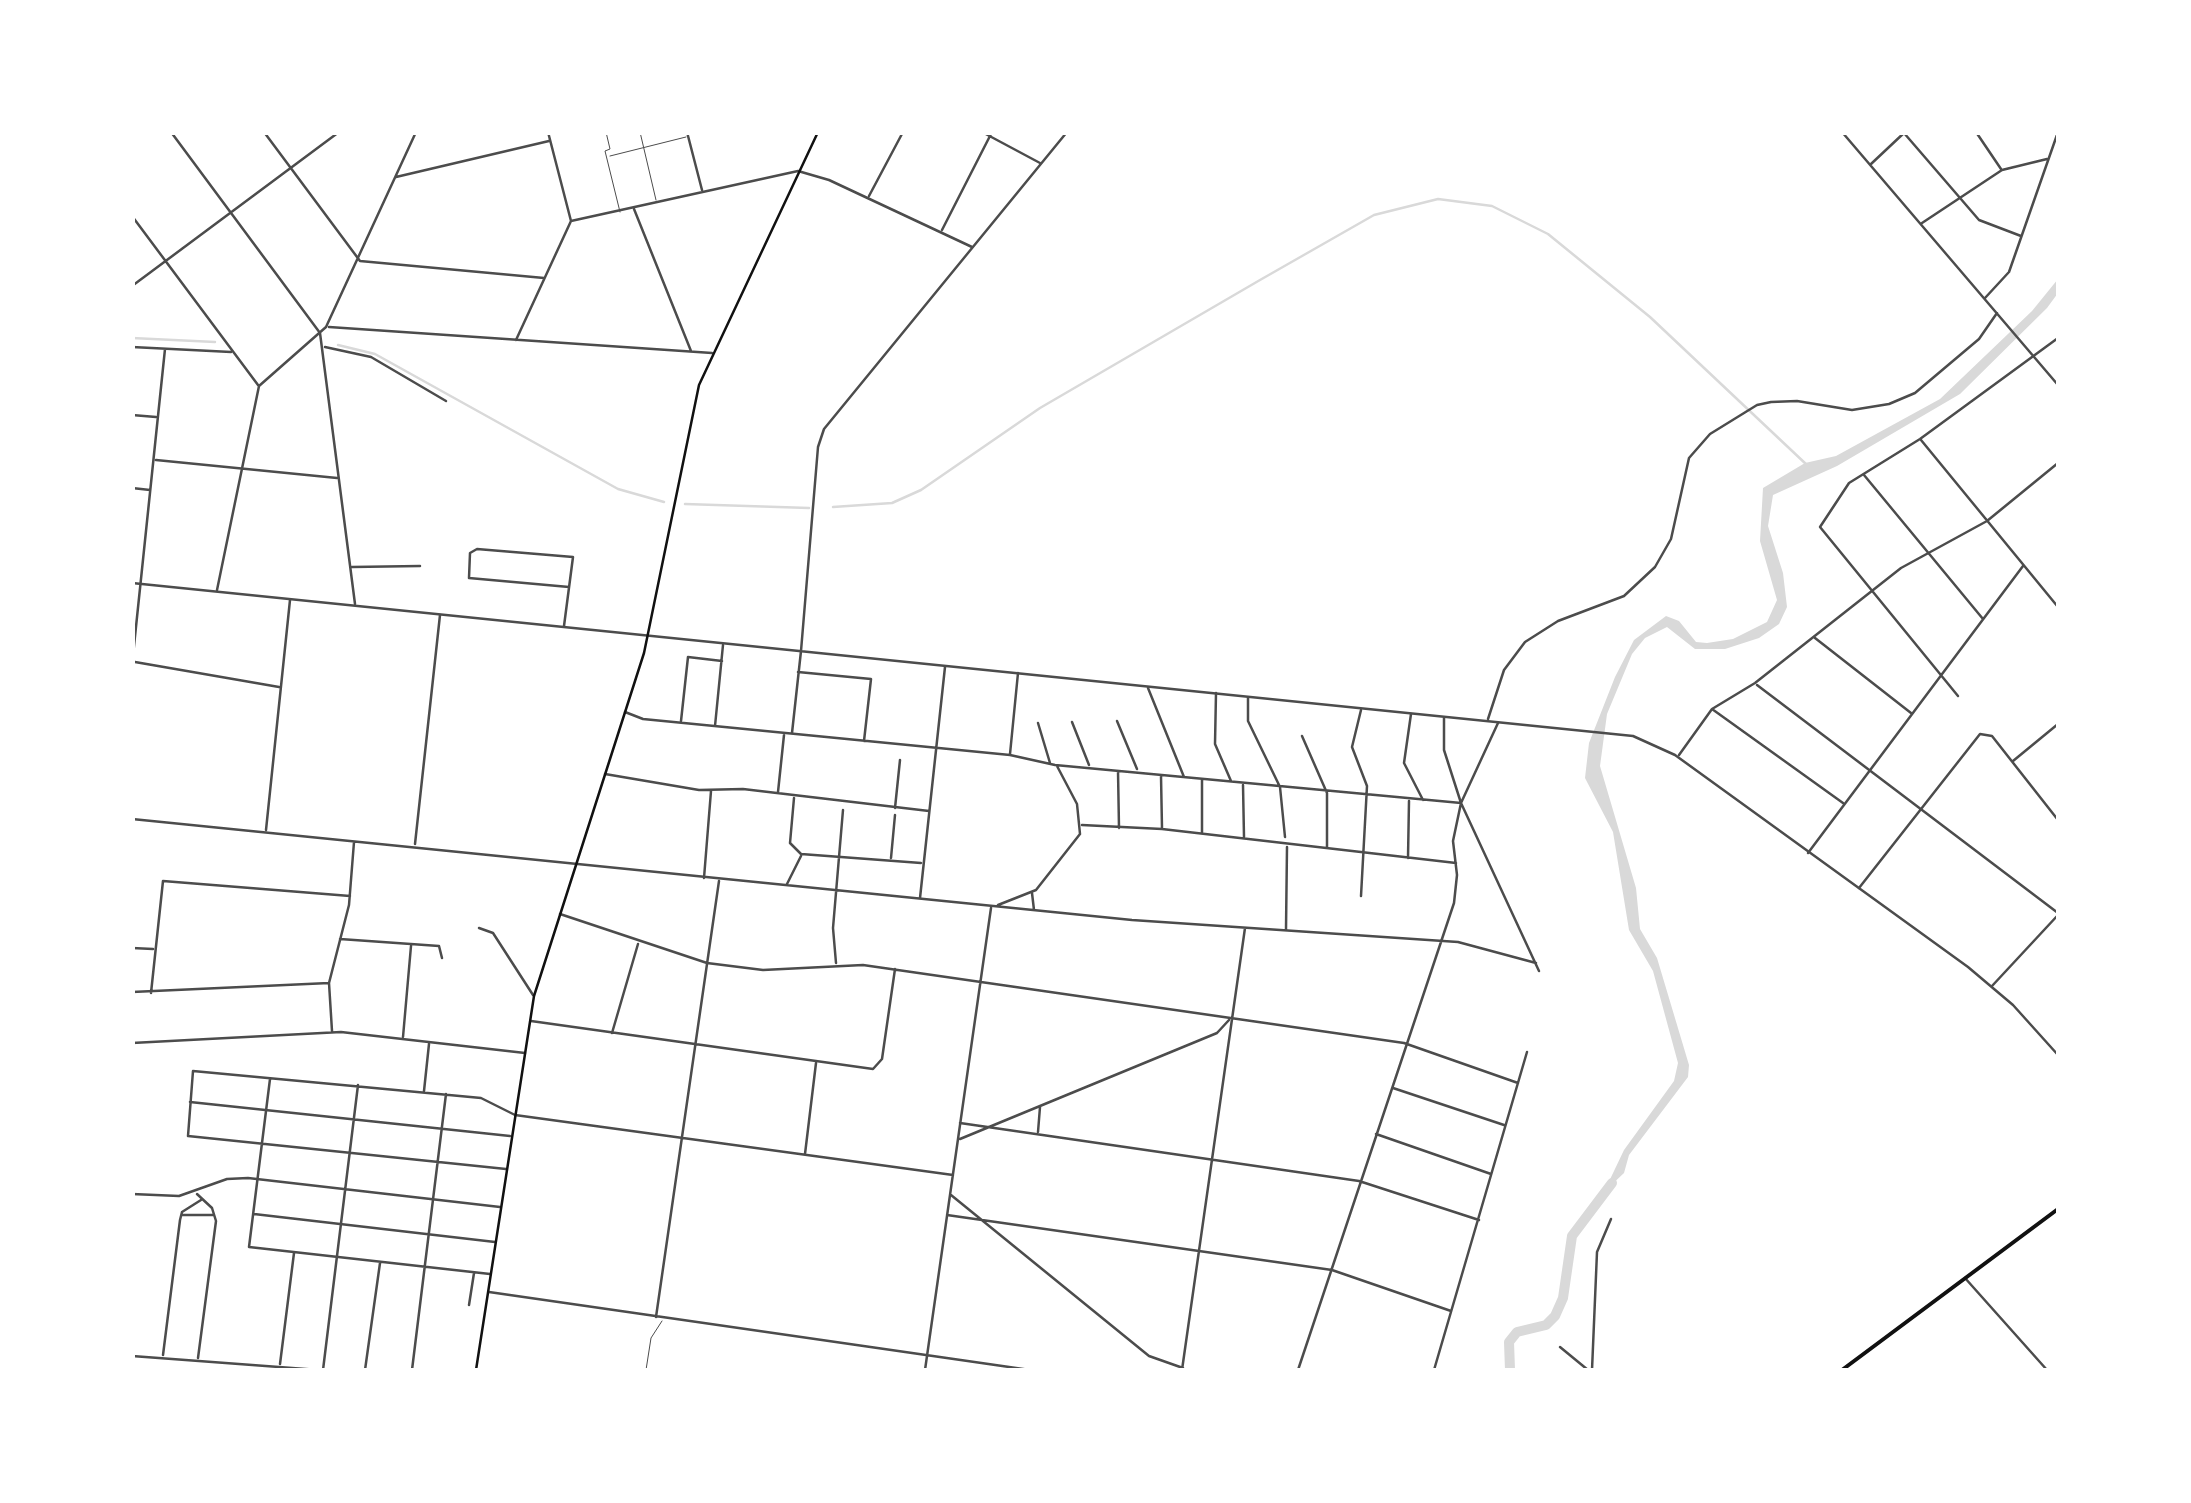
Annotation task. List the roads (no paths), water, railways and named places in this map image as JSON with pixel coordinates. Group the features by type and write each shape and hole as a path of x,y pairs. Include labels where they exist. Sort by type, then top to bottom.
{"main road":[{"path":"476,1370 534,996 648,636 696,398 712,353 818,132"},
{"path":"1842,1370 2058,1209"}],"street":[{"path":"170,132 320,333 356,607"},
{"path":"264,132 358,258 370,263 544,278"},
{"path":"132,286 339,132"},
{"path":"216,592 259,386 326,326 416,132"},
{"path":"516,340 572,221 548,132"},
{"path":"868,198 903,132"},
{"path":"982,132 1041,164"},
{"path":"791,734 821,434 1067,132"},
{"path":"1842,132 2058,385"},
{"path":"1976,132 2002,170"},
{"path":"1984,298 2006,278 2058,132"},
{"path":"1870,164 1905,133 1979,220 2022,236"},
{"path":"688,135 702,191"},
{"path":"941,231 991,135"},
{"path":"395,178 550,140"},
{"path":"1921,224 2002,170 2048,159"},
{"path":"572,221 798,172 868,198 973,248"},
{"path":"634,208 692,352"},
{"path":"132,216 259,386"},
{"path":"1488,721 1504,670 1525,642 1558,621 1624,596 1656,567 1671,538 1689,458 1710,434 1756,405 1796,401 1852,410 1889,404 1927,382 1978,338 1997,313"},
{"path":"326,326 712,353"},
{"path":"1958,696 1819,530 1845,488 1920,439 2058,338"},
{"path":"324,347 371,357 446,401"},
{"path":"132,348 232,352"},
{"path":"165,349 133,663 280,687"},
{"path":"132,416 158,417"},
{"path":"1920,439 2058,607"},
{"path":"154,460 339,478"},
{"path":"1678,758 1712,709 1755,683 1901,568 1987,522 2058,463"},
{"path":"1863,474 1983,619"},
{"path":"132,488 151,490"},
{"path":"564,627 573,558 477,550 470,553 469,578 569,588"},
{"path":"132,561 143,562"},
{"path":"350,566 420,566"},
{"path":"1808,853 2023,566"},
{"path":"132,584 1648,740 1992,986 2058,1055"},
{"path":"2052,599 2058,593"},
{"path":"266,832 290,600"},
{"path":"415,845 440,615"},
{"path":"1814,636 1912,714"},
{"path":"715,726 724,643"},
{"path":"681,723 688,657 722,661"},
{"path":"920,899 945,666"},
{"path":"798,672 871,679 863,742"},
{"path":"1010,755 1018,673"},
{"path":"1755,683 2058,914 1992,986"},
{"path":"1148,686 1184,777"},
{"path":"1216,693 1216,744 1231,782"},
{"path":"1248,697 1248,721 1280,787 1285,837"},
{"path":"1361,708 1352,747 1367,796 1362,896"},
{"path":"1712,709 1844,804"},
{"path":"625,712 681,723 1010,755 1056,765 1461,803"},
{"path":"1411,713 1404,763 1423,802"},
{"path":"1444,716 1444,750 1461,803 1540,971"},
{"path":"1117,721 1137,770"},
{"path":"1072,722 1089,767"},
{"path":"1298,1370 1438,941 1454,904 1454,826 1461,803 1499,722"},
{"path":"1038,723 1050,763"},
{"path":"2012,762 2058,724"},
{"path":"1858,888 1972,741 1984,733 1992,736 2058,820"},
{"path":"778,793 784,734"},
{"path":"1302,736 1327,793 1327,850"},
{"path":"895,808 900,760"},
{"path":"991,906 1032,893 1075,842 1082,825 1072,792 1056,765"},
{"path":"1118,769 1119,829"},
{"path":"605,774 711,790 778,793 929,812"},
{"path":"1161,774 1162,829"},
{"path":"1202,779 1202,833"},
{"path":"1243,784 1244,838"},
{"path":"704,878 711,790"},
{"path":"794,797 790,843 801,854 923,864"},
{"path":"1408,860 1409,800"},
{"path":"836,965 842,810"},
{"path":"891,860 895,815"},
{"path":"132,819 1035,911 1458,942 1536,964"},
{"path":"1082,825 1202,833 1365,856 1456,863"},
{"path":"332,1032 329,984 350,896 354,840"},
{"path":"1286,931 1287,844"},
{"path":"785,886 801,854"},
{"path":"656,1317 719,879"},
{"path":"151,992 163,881 350,896"},
{"path":"1032,893 1035,911"},
{"path":"925,1370 991,906"},
{"path":"559,914 707,963 763,970 836,965 895,969 1404,1043 1518,1083"},
{"path":"479,928 493,933 534,996"},
{"path":"950,1194 1149,1356 1182,1369 1245,928"},
{"path":"339,939 443,948 442,958"},
{"path":"612,1032 638,943"},
{"path":"403,1039 411,944"},
{"path":"132,948 155,950"},
{"path":"530,1021 878,1067 895,969"},
{"path":"132,992 329,984"},
{"path":"958,1140 1217,1033 1230,1018"},
{"path":"132,1043 332,1032 524,1053"},
{"path":"424,1092 429,1042"},
{"path":"1434,1370 1527,1052"},
{"path":"805,1155 816,1061"},
{"path":"506,1170 186,1134 194,1071 446,1094 493,1101 514,1115 953,1176"},
{"path":"270,1077 249,1247 490,1274"},
{"path":"132,1356 321,1370 358,1085"},
{"path":"1390,1088 1506,1126"},
{"path":"412,1370 446,1094"},
{"path":"189,1102 511,1136"},
{"path":"1038,1134 1040,1107"},
{"path":"960,1122 1359,1181 1479,1220"},
{"path":"1375,1134 1492,1174"},
{"path":"132,1194 196,1193 227,1179 256,1178 500,1208"},
{"path":"196,1193 216,1215 198,1359"},
{"path":"163,1357 181,1216 202,1199"},
{"path":"254,1214 494,1242"},
{"path":"181,1216 216,1215"},
{"path":"947,1215 1332,1270 1452,1311"},
{"path":"1590,1370 1598,1246 1610,1219"},
{"path":"280,1366 294,1252"},
{"path":"365,1370 380,1261"},
{"path":"469,1306 474,1272"},
{"path":"1965,1277 2047,1370"},
{"path":"487,1292 1030,1370"},
{"path":"1560,1346 1590,1370"},
{"path":"254,1364 254,1370"}],"lane":[{"path":"606,132 607,156 620,212"},
{"path":"640,132 656,203"},
{"path":"607,156 688,135"},
{"path":"646,1370 651,1338 662,1318"}],"waterway":[{"path":"833,507 892,503 921,490 1040,408 1374,215 1438,199 1492,206 1548,234 1650,317 1807,465"},
{"path":"132,338 215,342"},
{"path":"338,345 375,354 618,489 664,502"},
{"path":"685,504 809,508"},
{"path":"1510,1370 1509,1342 1517,1332 1546,1325 1555,1316 1563,1298 1572,1236 1612,1183"}]}
